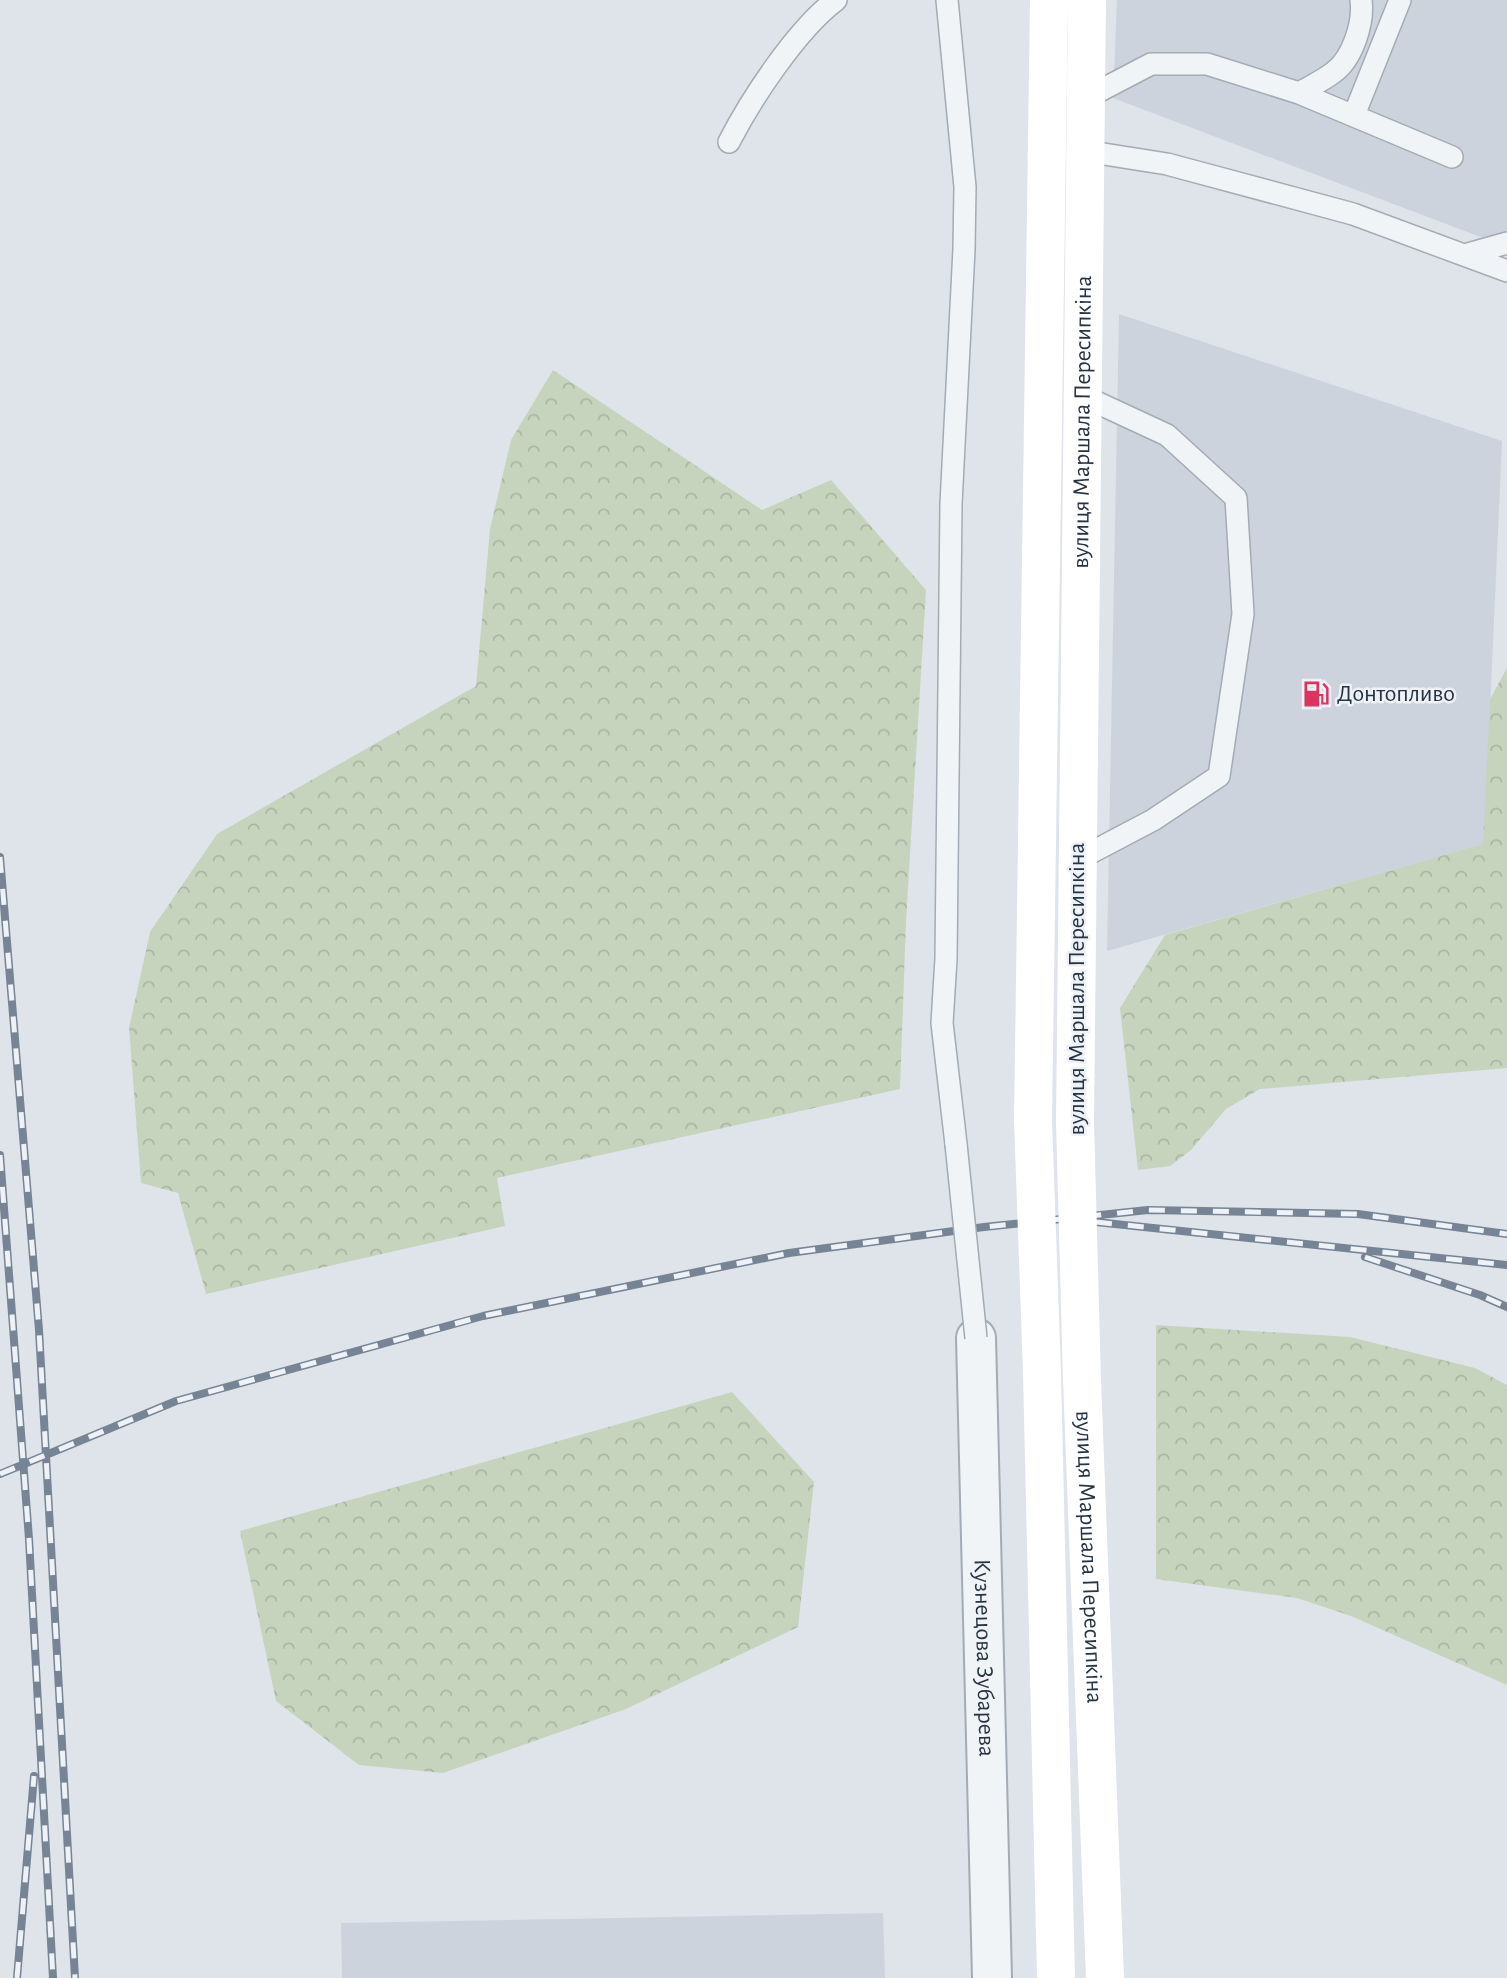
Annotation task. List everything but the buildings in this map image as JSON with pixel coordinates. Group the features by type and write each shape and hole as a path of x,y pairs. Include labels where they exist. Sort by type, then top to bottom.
{"main road":[{"name":"вулиця Маршала Пересипкіна","path":"1049,0 1033,1120 1042,1373 1056,1978"},
{"name":"вулиця Маршала Пересипкіна","path":"1087,0 1075,1122 1105,1978"}],"street":[{"name":"Кузнецова Зубарева","path":"976,1338 992,1978"}],"lane":[{"path":"729,142 746,110 799,38 836,0"},
{"path":"947,0 965,187 951,504 946,959 942,1023 976,1338"},
{"path":"1299,93 1336,71 1355,43 1363,13 1361,0"},
{"path":"1354,115 1400,0"},
{"path":"1086,98 1151,64 1206,64 1299,93 1452,157"},
{"path":"1086,151 1167,164 1326,207 1507,271"},
{"path":"1464,255 1507,243"},
{"path":"1077,860 1153,820 1219,776 1243,614 1236,498 1167,435 1083,396"}],"shaded area":[{"path":"1117,0 1507,0 1507,247 1113,98"},
{"path":"1119,314 1502,441 1484,844 1107,951"},
{"path":"883,1913 885,1978 342,1978 341,1923"}],"green space":[{"path":"553,370 762,510 831,480 926,590 906,921 900,1089 497,1178 505,1226 206,1294 178,1193 141,1183 129,1028 150,932 217,834 476,686 490,529 511,440"},
{"path":"1507,668 1507,1068 1260,1089 1226,1109 1191,1150 1170,1166 1138,1170 1120,1008 1165,935 1483,844 1490,699"},
{"path":"1156,1325 1350,1337 1475,1368 1507,1385 1507,1685 1351,1616 1297,1598 1156,1579"},
{"path":"732,1392 814,1482 798,1627 626,1709 443,1773 359,1765 276,1701 240,1531"}],"railway":[{"path":"0,857 39,1330 75,1978"},
{"path":"0,1155 29,1539 53,1978"},
{"path":"0,1474 176,1401 483,1316 789,1253 984,1227 1148,1210 1358,1214 1507,1234"},
{"path":"1096,1222 1507,1265"},
{"path":"1365,1257 1480,1295 1507,1307"},
{"path":"17,1978 34,1776"}],"place":[{"name":"Донтопливо","path":"1316,694"}]}
